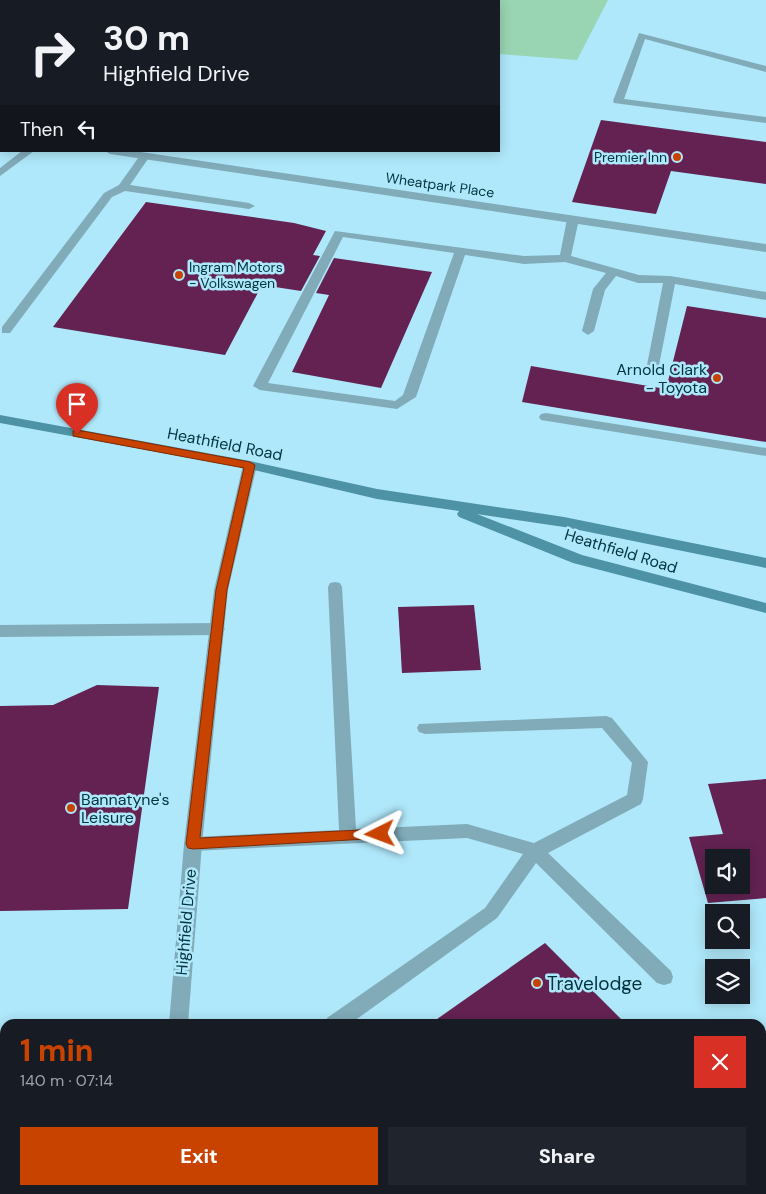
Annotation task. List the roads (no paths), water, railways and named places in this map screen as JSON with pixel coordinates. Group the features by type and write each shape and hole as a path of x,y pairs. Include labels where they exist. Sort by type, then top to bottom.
{"main road":[{"name":"Heathfield Road","path":"0,419 250,465 378,494 442,506 564,522 766,563"},
{"name":"Heathfield Road","path":"442,506 578,559 766,608"}],"street":[{"path":"766,69 642,35 618,100 766,120"},
{"path":"0,173 29,152"},
{"name":"Wheatpark Place","path":"117,152 766,248"},
{"path":"6,330 108,195 123,186 145,156"},
{"path":"123,186 249,206"},
{"path":"565,258 572,219"},
{"path":"462,251 409,397 397,405 260,386 339,233 524,260 565,258 638,279 670,280 766,296"},
{"path":"588,331 599,290 613,272"},
{"path":"653,365 670,280"},
{"path":"546,417 766,452"},
{"name":"Highfield Drive","path":"178,1019 193,844 221,590 250,465"},
{"path":"335,587 348,836"},
{"path":"0,630 217,629"},
{"path":"341,1019 491,913 534,851 635,799 640,762 606,722 425,728"},
{"path":"193,844 467,831 534,851 664,977"}],"place":[{"name":"Premier Inn","path":"677,157"},
{"name":"Ingram Motors - Volkswagen","path":"179,275"},
{"name":"Arnold Clark - Toyota","path":"717,378"},
{"name":"Bannatyne's Leisure","path":"71,808"},
{"name":"Travelodge","path":"537,983"}]}
